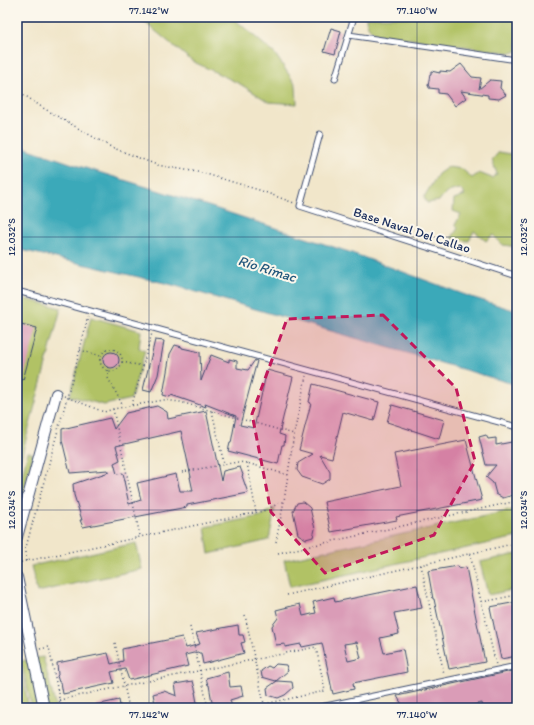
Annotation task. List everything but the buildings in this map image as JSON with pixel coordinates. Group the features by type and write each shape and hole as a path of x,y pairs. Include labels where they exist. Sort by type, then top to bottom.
{"street":[{"path":"17,537 56,394"},
{"path":"17,577 44,708"}],"lane":[{"path":"335,80 354,17"},
{"path":"349,34 517,60"},
{"path":"300,206 320,134"},
{"name":"Base Naval Del Callao","path":"300,206 517,276"},
{"path":"17,291 517,427"},
{"path":"316,708 517,666"}],"path":[{"path":"17,90 43,108 111,147 157,165 203,173 259,190 300,206"},
{"path":"26,561 26,547 90,311"},
{"path":"132,405 153,328"},
{"path":"80,350 101,356"},
{"path":"116,350 121,355 121,365 115,370 108,370 103,366 101,356 106,351 116,350"},
{"path":"122,362 143,366"},
{"path":"108,370 108,378 123,407"},
{"path":"276,542 294,434 307,370"},
{"path":"56,394 104,412 132,405 164,400 180,402 294,434"},
{"path":"113,409 140,537"},
{"path":"212,411 224,464"},
{"path":"182,472 238,462 288,475"},
{"path":"247,464 256,512"},
{"path":"17,563 263,511 284,501"},
{"path":"278,553 517,501"},
{"path":"287,595 517,543"},
{"path":"470,554 497,670"},
{"path":"421,565 446,681"},
{"path":"482,602 517,595"},
{"path":"245,615 264,704"},
{"path":"190,627 208,708"},
{"path":"115,643 129,708"},
{"path":"32,651 49,647 61,708"},
{"path":"59,700 316,647 325,691 246,708"}],"highlighted area":[{"path":"383,315 456,388 475,461 434,535 325,573 271,512 252,414 287,319"}],"green space":[{"path":"140,17 232,17 275,54 296,85 297,104 269,102 240,84 192,61"},
{"path":"366,17 517,17 517,51 512,53 375,34 368,27"},
{"path":"499,152 517,155 517,247 503,245 493,235 486,241 474,231 469,241 451,239 458,228 455,225 461,214 453,211 454,199 465,195 460,189 448,192 439,201 427,203 424,197 438,174 448,167 462,169 472,178 479,173 492,178 497,174 492,160"},
{"path":"17,297 61,308 17,473"},
{"path":"91,317 141,331 139,348 145,351 131,399 104,405 70,396"},
{"path":"28,452 33,454 17,520 17,493"},
{"path":"275,508 269,540 209,554 205,527 261,516"},
{"path":"517,509 517,537 290,587 284,560"},
{"path":"136,543 142,569 37,592 31,566"},
{"path":"517,554 517,589 488,595 480,562"},
{"path":"43,657 56,708 32,708 21,661"},
{"path":"19,659 29,708 17,708 17,660"}],"water":[{"name":"Río Rímac","path":"17,145 349,252 471,297 517,311 517,385 169,284 17,249"}]}
